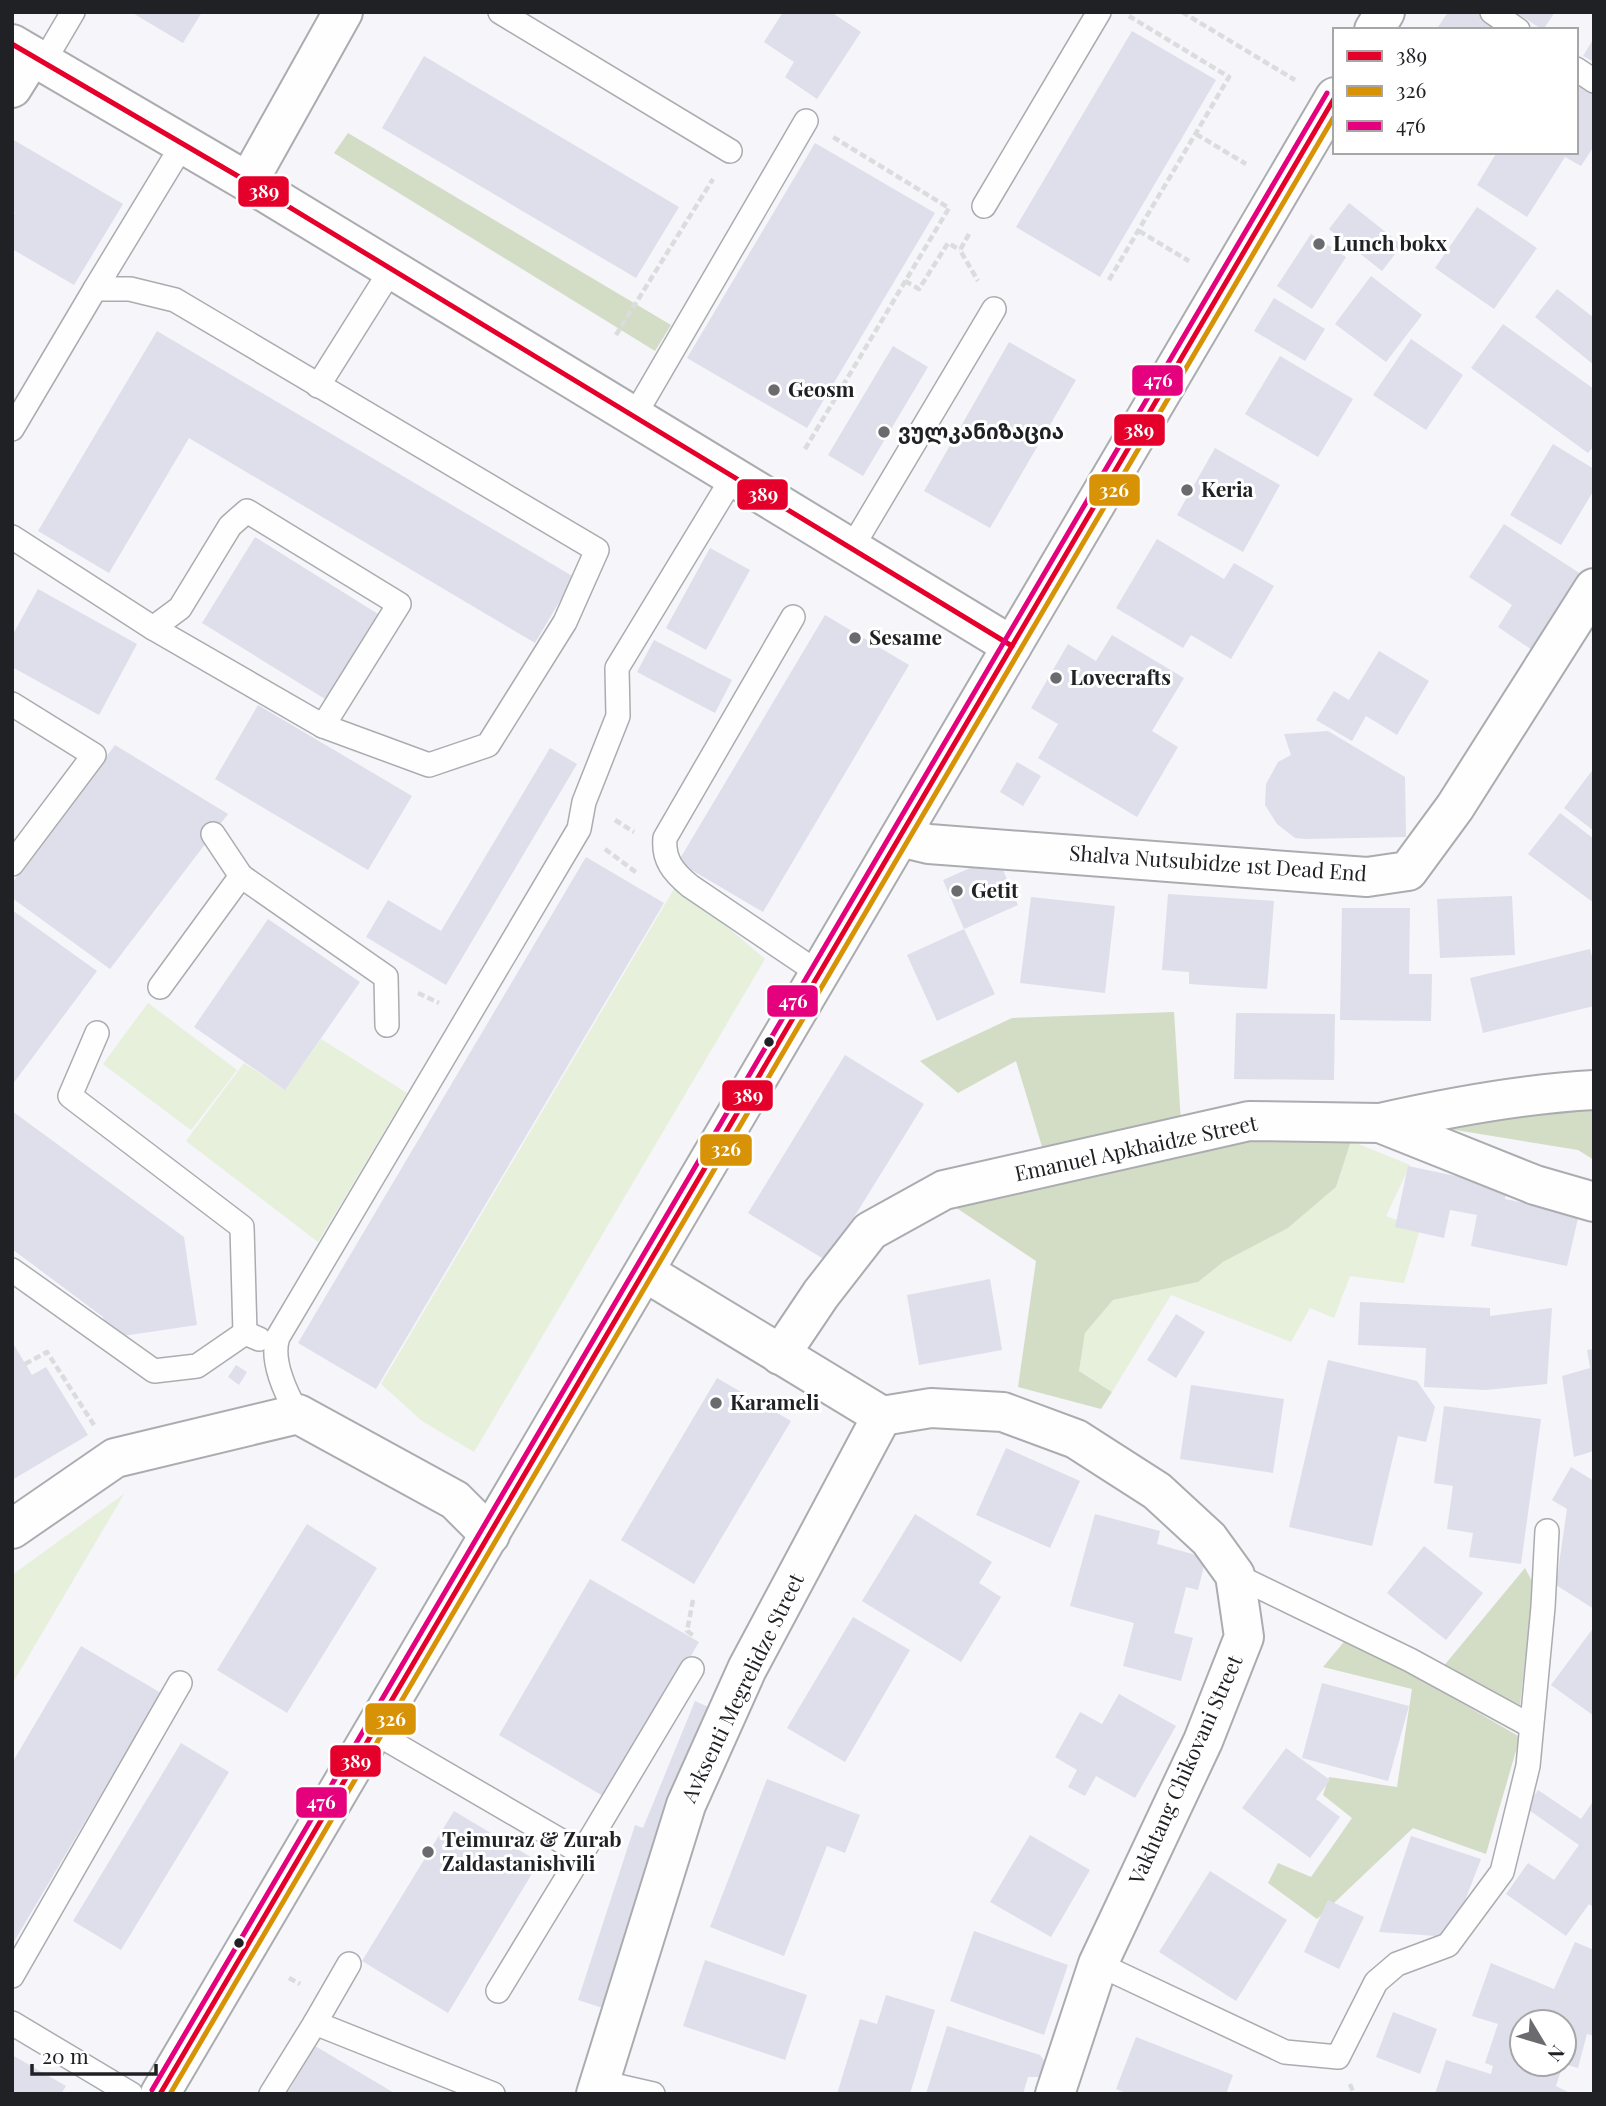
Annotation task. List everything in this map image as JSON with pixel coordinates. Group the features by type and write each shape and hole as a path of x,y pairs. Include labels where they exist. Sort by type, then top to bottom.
{"street":[{"path":"248,182 343,12"},
{"path":"1375,28 1385,12"},
{"path":"12,88 29,54 248,182 1012,646"},
{"path":"160,2094 1333,100"},
{"name":"Shalva Nutsubidze 1st Dead End","path":"900,837 929,844 1367,877 1408,871 1455,807 1594,588"},
{"path":"1380,1123 1460,1105 1548,1092 1594,1090"},
{"name":"Emanuel Apkhaidze Street","path":"780,1355 821,1294 870,1231 944,1190 1249,1121 1380,1123 1535,1185 1594,1202"},
{"path":"645,1272 882,1416"},
{"name":"Vakhtang Chikovani Street","path":"882,1416 931,1408 1003,1412 1076,1439 1157,1491 1209,1539 1235,1575 1244,1637 1203,1741 1098,1964 1055,2094"},
{"path":"12,1529 116,1458 298,1414 455,1500 490,1535"},
{"name":"Avksenti Megrelidze Street","path":"598,2088 686,1805 747,1670 882,1416"}],"lane":[{"path":"29,54 72,12"},
{"path":"500,12 730,151"},
{"path":"984,206 1099,12"},
{"path":"1492,12 1515,28"},
{"path":"1578,70 1594,81"},
{"path":"634,418 806,121"},
{"path":"12,429 183,144"},
{"path":"318,386 391,270"},
{"path":"12,537 153,628 323,726 429,765 488,745 565,622 597,550 175,300 130,289 95,289"},
{"path":"850,549 994,309"},
{"path":"298,1414 286,1393 275,1345 579,829 584,802 618,716 617,668 733,477"},
{"path":"153,628 180,608 230,526 247,511 399,604 323,726"},
{"path":"793,617 665,838 663,854 675,873 690,886 820,974"},
{"path":"12,704 99,758 12,864"},
{"path":"213,834 241,876 386,977 387,1025"},
{"path":"160,987 241,876"},
{"path":"97,1033 70,1096 242,1227 244,1333"},
{"path":"12,1270 154,1371 197,1366 244,1333"},
{"path":"244,1333 275,1345"},
{"path":"1098,1964 1285,2052 1338,2057 1376,1982 1397,1964 1448,1945 1502,1872 1528,1766 1547,1531"},
{"path":"1235,1575 1410,1660 1531,1726"},
{"path":"498,1991 692,1669"},
{"path":"12,1976 180,1684"},
{"path":"374,1732 582,1853"},
{"path":"271,2094 349,1964"},
{"path":"12,2023 131,2094"},
{"path":"315,2023 454,2088 494,2094"},
{"path":"598,2088 653,2094"}],"path":[{"path":"1109,280 1229,77 1122,12"},
{"path":"1182,12 1295,80"},
{"path":"805,449 949,208 806,121"},
{"path":"1196,134 1246,164"},
{"path":"617,335 730,151"},
{"path":"960,250 984,206"},
{"path":"1139,231 1189,261"},
{"path":"905,281 919,289 948,243 960,250 994,309"},
{"path":"579,829 641,877"},
{"path":"386,977 450,1008 457,997 466,993 478,1001"},
{"path":"26,1364 47,1352 116,1458"}],"green space":[{"path":"348,133 671,325 655,351 334,153"},
{"path":"677,884 765,959 474,1452 422,1421 381,1384"},
{"path":"148,1003 237,1070 191,1130 103,1064"},
{"path":"1174,1012 1181,1122 1043,1150 1016,1061 958,1093 920,1061 1012,1018"},
{"path":"321,1039 407,1093 318,1242 186,1141 244,1063 285,1090"},
{"path":"1594,1101 1594,1160 1578,1150 1406,1122"},
{"path":"1258,1131 1351,1141 1336,1187 1288,1228 1223,1262 1198,1282 1113,1300 1085,1333 1079,1371 1112,1392 1101,1409 1018,1387 1036,1261 952,1205"},
{"path":"1351,1141 1410,1165 1386,1216 1420,1229 1404,1283 1350,1276 1334,1318 1310,1308 1291,1342 1171,1295 1112,1392 1079,1371 1085,1333 1113,1300 1198,1282 1223,1262 1288,1228 1336,1187"},
{"path":"124,1494 12,1684 12,1575"},
{"path":"1525,1568 1534,1585 1520,1705 1442,1668"},
{"path":"1348,1637 1520,1737 1486,1854 1413,1828 1317,1919 1268,1883 1278,1863 1311,1877 1352,1818 1323,1795 1329,1777 1397,1787 1412,1689 1323,1667"}],"building":[{"path":"131,12 202,12 183,43"},
{"path":"783,12 831,12 861,32 817,99 785,77 794,62 764,42"},
{"path":"1448,12 1478,12 1503,28 1437,28"},
{"path":"1515,12 1555,12 1544,28 1540,28"},
{"path":"1132,31 1216,80 1100,277 1016,227"},
{"path":"1594,38 1594,62 1583,56"},
{"path":"424,56 679,207 636,278 382,128"},
{"path":"1578,74 1594,84 1594,146 1581,166 1565,157 1527,217 1477,185 1496,154 1578,154"},
{"path":"12,139 123,204 74,285 12,249 12,217 15,213 12,211"},
{"path":"815,143 935,213 807,428 687,358"},
{"path":"1349,203 1402,245 1382,271 1329,229"},
{"path":"1477,207 1537,248 1494,309 1435,268"},
{"path":"1311,234 1346,257 1312,309 1277,286"},
{"path":"1371,276 1422,315 1386,362 1335,324"},
{"path":"1557,289 1594,318 1594,365 1535,317"},
{"path":"1274,298 1325,329 1305,361 1254,331"},
{"path":"1503,324 1594,389 1594,446 1588,453 1471,368"},
{"path":"157,331 574,577 535,643 189,438 109,573 38,531"},
{"path":"1411,339 1463,375 1426,430 1373,395"},
{"path":"1009,342 1076,380 990,528 924,491"},
{"path":"893,346 928,367 863,476 828,455"},
{"path":"1280,356 1353,399 1318,457 1245,414"},
{"path":"1553,444 1594,469 1594,490 1561,545 1510,515"},
{"path":"1215,448 1280,485 1243,552 1177,515"},
{"path":"1504,524 1587,578 1538,654 1498,627 1512,605 1469,577"},
{"path":"255,537 378,614 325,699 202,623"},
{"path":"1157,539 1224,579 1234,563 1274,586 1231,659 1191,635 1183,648 1116,608"},
{"path":"710,548 750,570 706,650 666,628"},
{"path":"38,589 137,644 99,715 12,667 12,636"},
{"path":"825,615 909,665 763,912 678,862"},
{"path":"1112,635 1184,678 1152,731 1178,747 1137,817 1038,758 1058,724 1031,708 1068,644 1096,661"},
{"path":"654,640 732,680 715,713 637,672"},
{"path":"1379,651 1429,681 1397,735 1366,716 1352,741 1316,720 1334,691 1349,700"},
{"path":"258,705 412,796 368,870 215,779"},
{"path":"1328,731 1405,777 1406,837 1295,838 1277,824 1265,805 1266,784 1278,762 1291,755 1284,734"},
{"path":"115,745 228,814 110,969 12,898 12,883"},
{"path":"550,748 577,764 446,985 366,937 388,900 441,931"},
{"path":"1017,762 1041,776 1023,806 1000,792"},
{"path":"1594,768 1594,831 1564,808"},
{"path":"1560,813 1594,839 1594,903 1528,854"},
{"path":"997,856 1018,905 964,929 943,880"},
{"path":"586,857 664,903 376,1389 298,1343"},
{"path":"1168,894 1274,901 1267,989 1189,984 1189,972 1162,970"},
{"path":"1512,896 1515,955 1440,958 1437,899"},
{"path":"1031,897 1115,906 1105,993 1020,983"},
{"path":"1342,908 1410,908 1409,974 1432,974 1431,1021 1340,1020"},
{"path":"12,910 97,971 12,1085"},
{"path":"268,919 360,982 285,1090 194,1027"},
{"path":"964,929 995,994 937,1021 907,955"},
{"path":"1590,949 1594,964 1594,1006 1483,1033 1470,978"},
{"path":"1236,1013 1335,1014 1334,1080 1234,1079"},
{"path":"845,1055 924,1104 827,1261 748,1213"},
{"path":"12,1111 184,1237 197,1325 109,1338 103,1317 12,1249"},
{"path":"1408,1166 1508,1187 1505,1199 1579,1214 1567,1266 1471,1246 1477,1215 1450,1210 1444,1238 1395,1227"},
{"path":"990,1279 1002,1350 919,1365 907,1295"},
{"path":"1360,1302 1490,1308 1490,1316 1552,1308 1547,1384 1486,1390 1424,1387 1426,1348 1358,1345"},
{"path":"1176,1314 1205,1332 1176,1378 1147,1360"},
{"path":"14,1345 32,1375 46,1367 88,1435 12,1480"},
{"path":"1594,1349 1594,1451 1574,1457 1562,1376 1590,1368 1587,1350"},
{"path":"1328,1360 1417,1381 1435,1407 1426,1442 1398,1436 1372,1546 1289,1527"},
{"path":"236,1365 247,1372 239,1385 228,1377"},
{"path":"717,1378 791,1421 694,1584 621,1540"},
{"path":"1191,1385 1284,1399 1273,1473 1180,1459"},
{"path":"1444,1406 1541,1419 1521,1564 1469,1557 1473,1533 1447,1529 1453,1486 1434,1483"},
{"path":"1006,1448 1080,1481 1050,1548 976,1515"},
{"path":"1571,1467 1594,1481 1594,1609 1556,1585 1567,1509 1552,1500"},
{"path":"915,1514 992,1562 979,1583 1001,1597 961,1662 862,1601"},
{"path":"1095,1514 1160,1531 1157,1544 1206,1558 1198,1590 1186,1587 1174,1633 1193,1638 1181,1681 1123,1666 1134,1623 1070,1606"},
{"path":"307,1524 377,1568 287,1713 217,1670"},
{"path":"1424,1546 1483,1593 1446,1640 1387,1593"},
{"path":"590,1579 699,1642 608,1799 499,1735"},
{"path":"853,1617 910,1650 845,1762 787,1728"},
{"path":"1594,1627 1594,1716 1551,1685"},
{"path":"81,1646 161,1693 12,1945 12,1763"},
{"path":"1322,1683 1409,1706 1388,1781 1302,1758"},
{"path":"1119,1694 1176,1726 1135,1798 1096,1776 1085,1796 1068,1787 1077,1770 1055,1757 1080,1712 1102,1724"},
{"path":"695,1701 715,1710 606,2009 578,2000 635,1825 643,1828"},
{"path":"181,1743 229,1772 121,1950 73,1921"},
{"path":"1286,1748 1330,1780 1316,1799 1340,1817 1310,1858 1242,1808"},
{"path":"767,1779 860,1815 845,1853 827,1846 784,1956 710,1927"},
{"path":"1538,1790 1581,1819 1594,1800 1594,1908 1589,1904 1566,1936 1506,1894 1528,1863 1554,1880 1579,1845 1526,1808"},
{"path":"454,1811 539,1862 448,2013 362,1961"},
{"path":"1030,1835 1090,1870 1051,1937 990,1902"},
{"path":"1411,1836 1481,1859 1451,1937 1379,1932"},
{"path":"1210,1871 1287,1920 1236,2001 1159,1952"},
{"path":"1328,1900 1364,1917 1339,1969 1304,1952"},
{"path":"974,1931 1068,1965 1044,2035 950,2001"},
{"path":"1575,1942 1594,1950 1594,2036 1587,2034 1578,2068 1578,2008 1508,2008 1508,2078 1559,2078 1556,2086 1572,2094 1435,2094 1446,2060 1491,2074 1493,2066 1485,2063 1498,2024 1472,2016 1491,1963 1554,1989"},
{"path":"705,1960 807,1995 785,2060 683,2026"},
{"path":"886,1995 935,2010 910,2094 837,2094 860,2019 877,2024"},
{"path":"1393,2012 1437,2029 1420,2074 1376,2057"},
{"path":"947,2026 1040,2055 1046,2063 1043,2074 1028,2077 1023,2094 926,2094"},
{"path":"1136,2037 1233,2075 1226,2094 1128,2094 1116,2089"},
{"path":"315,2046 396,2094 287,2094"},
{"path":"12,2055 66,2086 61,2094 12,2094"}],"transit line":[{"name":"389","path":"12,44 248,182 1012,646"},
{"name":"476","path":"152,2090 1327,93"},
{"name":"389","path":"160,2094 1333,100"},
{"name":"326","path":"170,2094 1333,118"}],"place":[{"name":"Lunch bokx","path":"1319,244"},
{"name":"Geosm","path":"774,390"},
{"name":"ვულკანიზაცია","path":"884,432"},
{"name":"Keria","path":"1187,490"},
{"name":"Sesame","path":"855,638"},
{"name":"Lovecrafts","path":"1056,678"},
{"name":"Getit","path":"957,891"},
{"name":"Karameli","path":"716,1403"},
{"name":"Teimuraz & Zurab Zaldastanishvili","path":"428,1852"}]}
